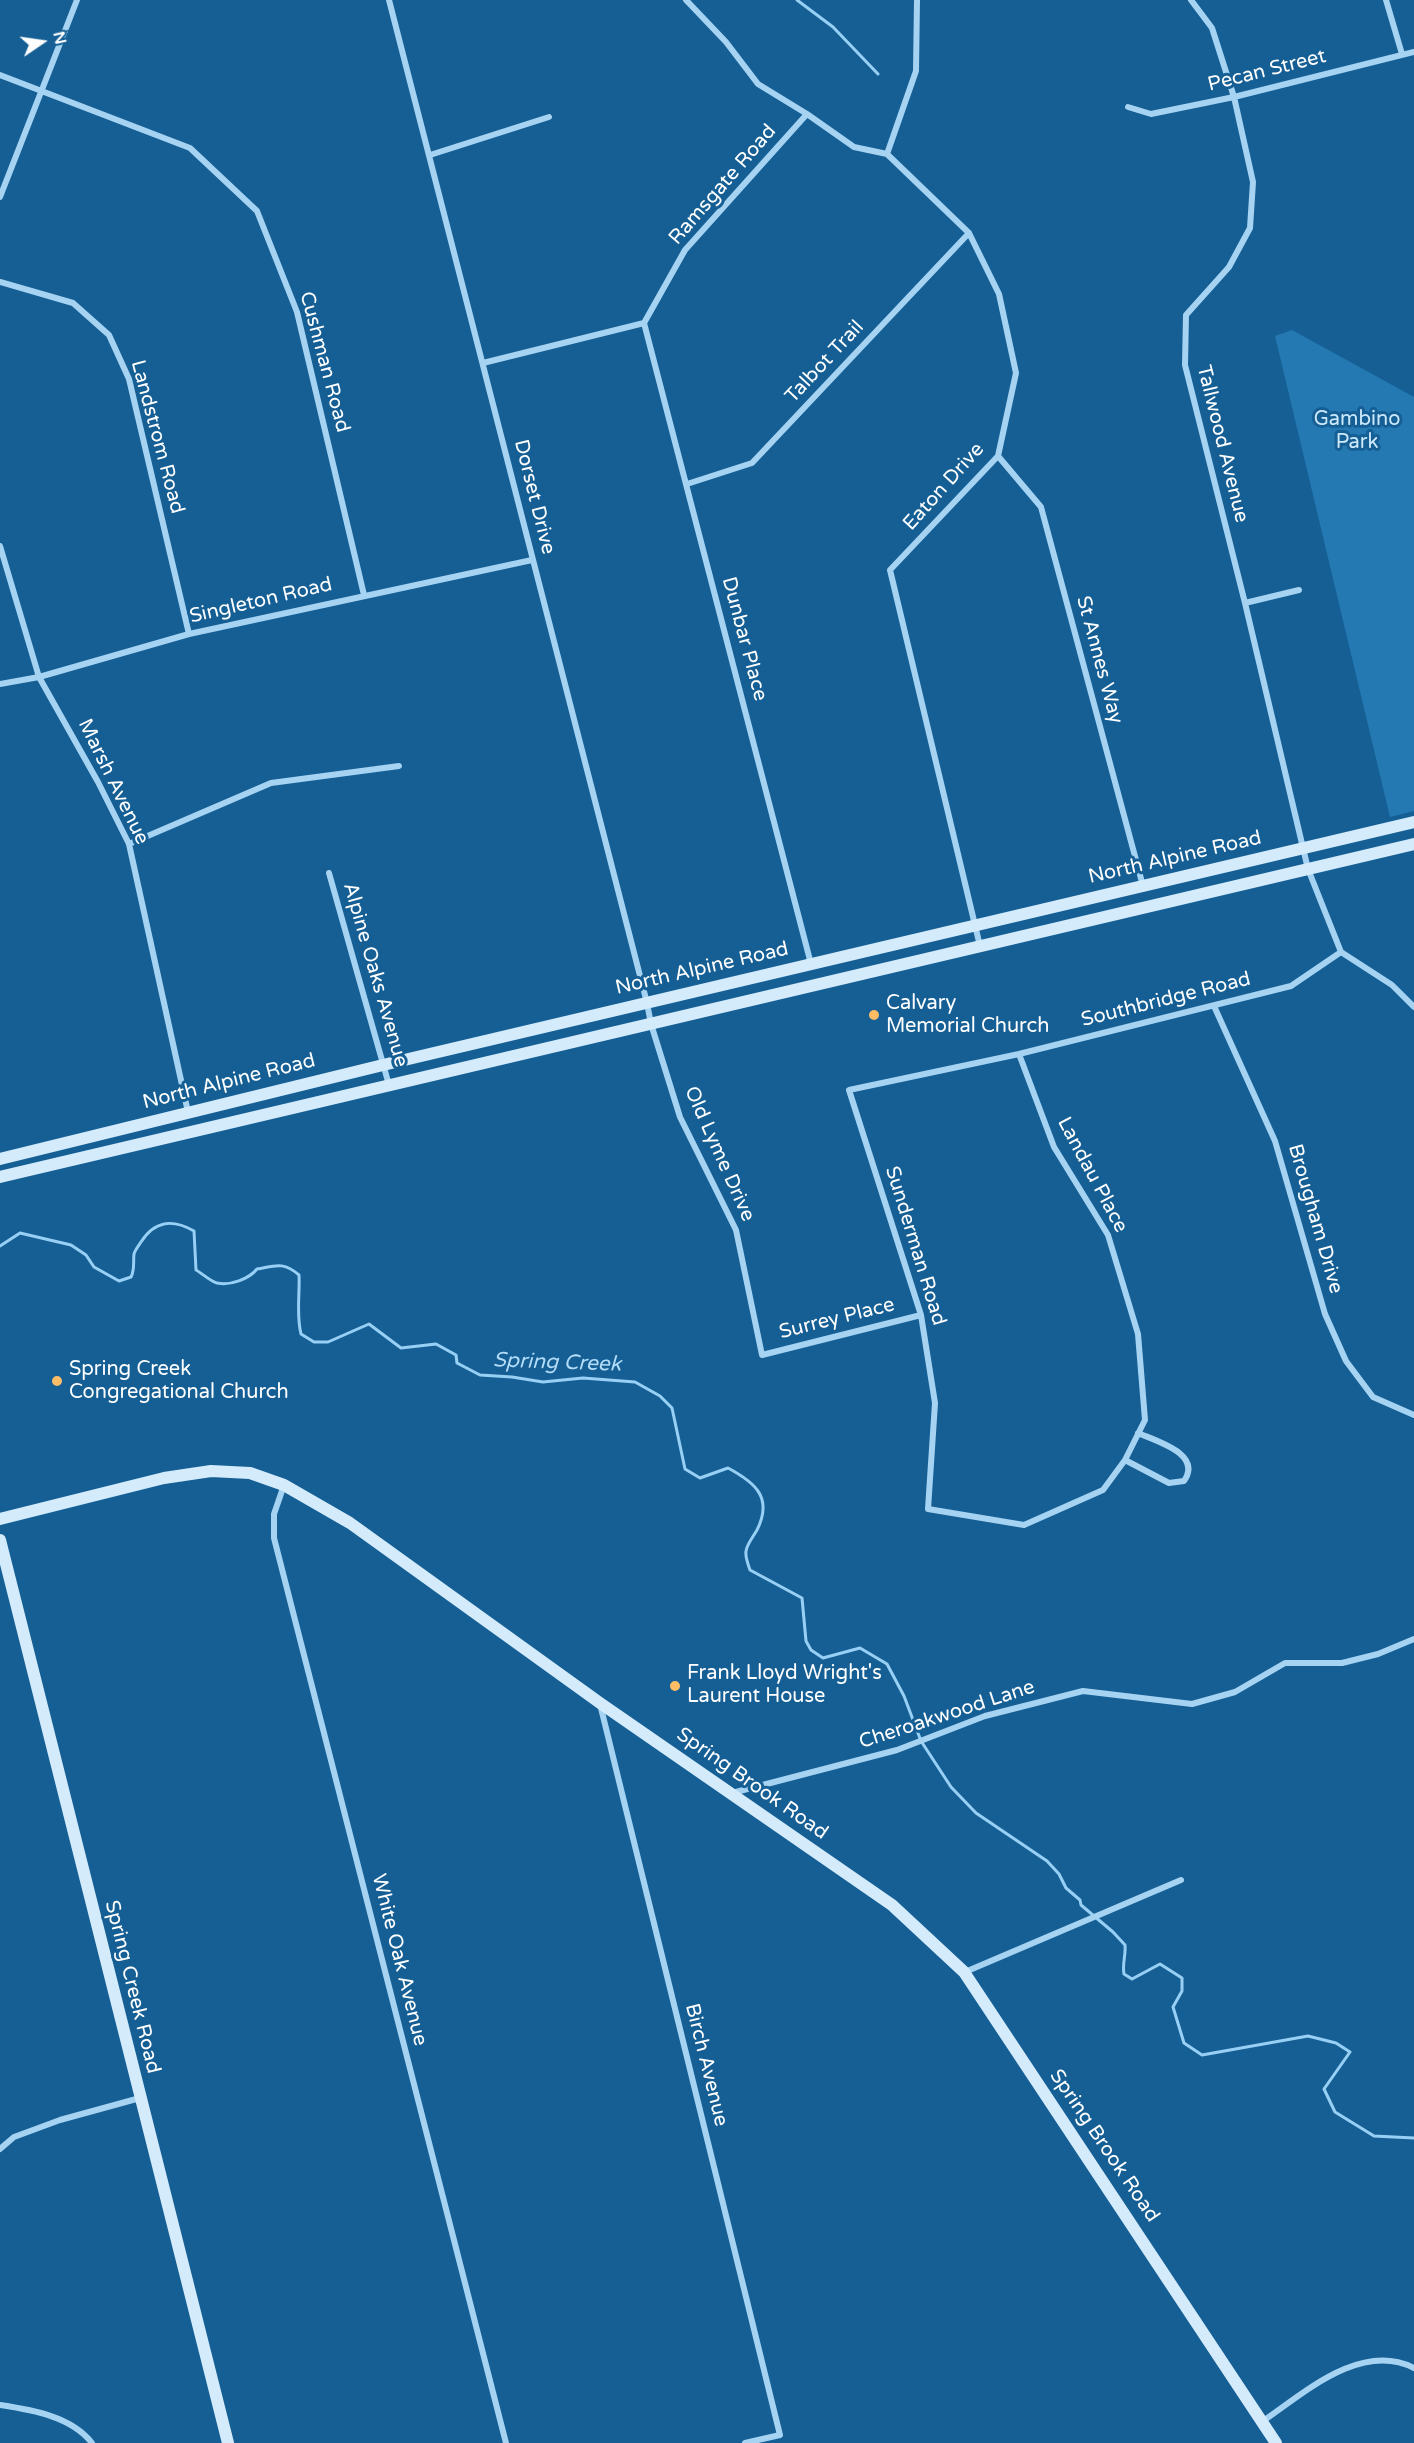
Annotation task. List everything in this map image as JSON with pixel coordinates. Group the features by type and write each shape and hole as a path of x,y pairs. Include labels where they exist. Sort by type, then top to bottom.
{"main road":[{"name":"North Alpine Road","path":"0,1157 811,963 1414,822"},
{"name":"North Alpine Road","path":"0,1177 1414,844"},
{"name":"Spring Brook Road","path":"0,1519 164,1478 211,1471 250,1473 284,1485 350,1523 600,1703 892,1905 964,1972 1276,2443"},
{"name":"Spring Creek Road","path":"0,1540 228,2443"}],"street":[{"path":"0,197 77,0"},
{"name":"Dorset Drive","path":"389,0 647,1003"},
{"path":"686,0 726,42 758,84 807,114 854,147 887,154 916,71 917,0"},
{"name":"Tallwood Avenue","path":"1191,0 1212,28 1234,97 1253,182 1250,228 1229,267 1186,315 1185,365 1245,603 1308,869 1341,952"},
{"path":"1386,0 1402,54"},
{"name":"Pecan Street","path":"1128,107 1151,114 1234,97 1414,52"},
{"name":"Cushman Road","path":"0,75 190,148 257,211 297,312 364,595"},
{"name":"Ramsgate Road","path":"644,324 685,250 807,114"},
{"path":"429,155 549,117"},
{"name":"Eaton Drive","path":"887,154 969,233 999,294 1016,373 998,456 890,570 980,946"},
{"name":"Talbot Trail","path":"687,484 752,463 969,233"},
{"name":"Landstrom Road","path":"0,282 73,303 109,335 129,379 189,634"},
{"path":"483,363 644,324"},
{"name":"Dunbar Place","path":"644,324 811,963"},
{"name":"St Annes Way","path":"998,456 1041,507 1143,886"},
{"name":"Marsh Avenue","path":"0,546 39,677 98,782 129,844 188,1112"},
{"name":"Singleton Road","path":"0,684 39,677 189,634 532,560"},
{"path":"1245,603 1299,590"},
{"path":"129,844 271,783 399,766"},
{"name":"Alpine Oaks Avenue","path":"329,873 389,1085"},
{"path":"1341,952 1392,985 1414,1007"},
{"name":"Southbridge Road","path":"849,1090 1019,1054 1291,986 1341,952"},
{"name":"Old Lyme Drive","path":"647,1003 651,1024 680,1117 736,1230 762,1355"},
{"name":"Brougham Drive","path":"1214,1006 1275,1142 1325,1314 1346,1361 1373,1397 1414,1415"},
{"name":"Landau Place","path":"1019,1054 1054,1148 1108,1235 1138,1334 1145,1420"},
{"name":"Sunderman Road","path":"849,1090 921,1315 935,1403 928,1509 1024,1525 1103,1490 1125,1460 1145,1420"},
{"name":"Surrey Place","path":"762,1355 921,1315"},
{"path":"1125,1460 1169,1483 1184,1481 1187,1475 1188,1462 1179,1452 1138,1432"},
{"name":"White Oak Avenue","path":"284,1485 274,1514 274,1538 506,2443"},
{"name":"Cheroakwood Lane","path":"732,1793 897,1750 985,1716 1083,1691 1192,1704 1235,1692 1285,1663 1342,1663 1378,1654 1414,1639"},
{"name":"Birch Avenue","path":"600,1703 780,2434 745,2443"},
{"path":"964,1972 1181,1880"},
{"path":"0,2149 14,2137 60,2120 140,2098"},
{"path":"1263,2421 1328,2377 1353,2366 1378,2361 1414,2368"},
{"path":"0,2405 72,2424 92,2443"}],"green space":[{"name":"Gambino Park","path":"1292,330 1414,397 1414,811 1390,817 1275,336"}],"waterway":[{"path":"797,0 833,27 878,74"},
{"name":"Spring Creek","path":"0,1246 20,1233 71,1245 86,1255 94,1267 119,1281 131,1277 135,1252 146,1235 158,1226 172,1223 194,1231 196,1270 214,1282 233,1283 244,1279 257,1269 274,1266 283,1266 299,1275 298,1312 301,1334 314,1342 328,1342 369,1324 401,1348 436,1344 456,1355 457,1363 480,1375 543,1382 583,1378 635,1382 660,1396 672,1408 685,1469 700,1478 728,1468 747,1480 759,1493 763,1509 757,1530 747,1548 746,1556 750,1570 802,1598 806,1641 811,1650 823,1658 860,1648 887,1664 904,1696 921,1741 951,1787 976,1813 1047,1861 1059,1874 1066,1888 1080,1900 1081,1905 1113,1932 1125,1945 1124,1974 1132,1979 1160,1964 1182,1978 1182,1991 1173,2007 1184,2043 1202,2055 1308,2036 1336,2043 1350,2052 1324,2089 1335,2112 1374,2136 1414,2138"}],"place":[{"name":"Calvary Memorial Church","path":"874,1015"},
{"name":"Spring Creek Congregational Church","path":"57,1381"},
{"name":"Frank Lloyd Wright's Laurent House","path":"675,1686"}]}
